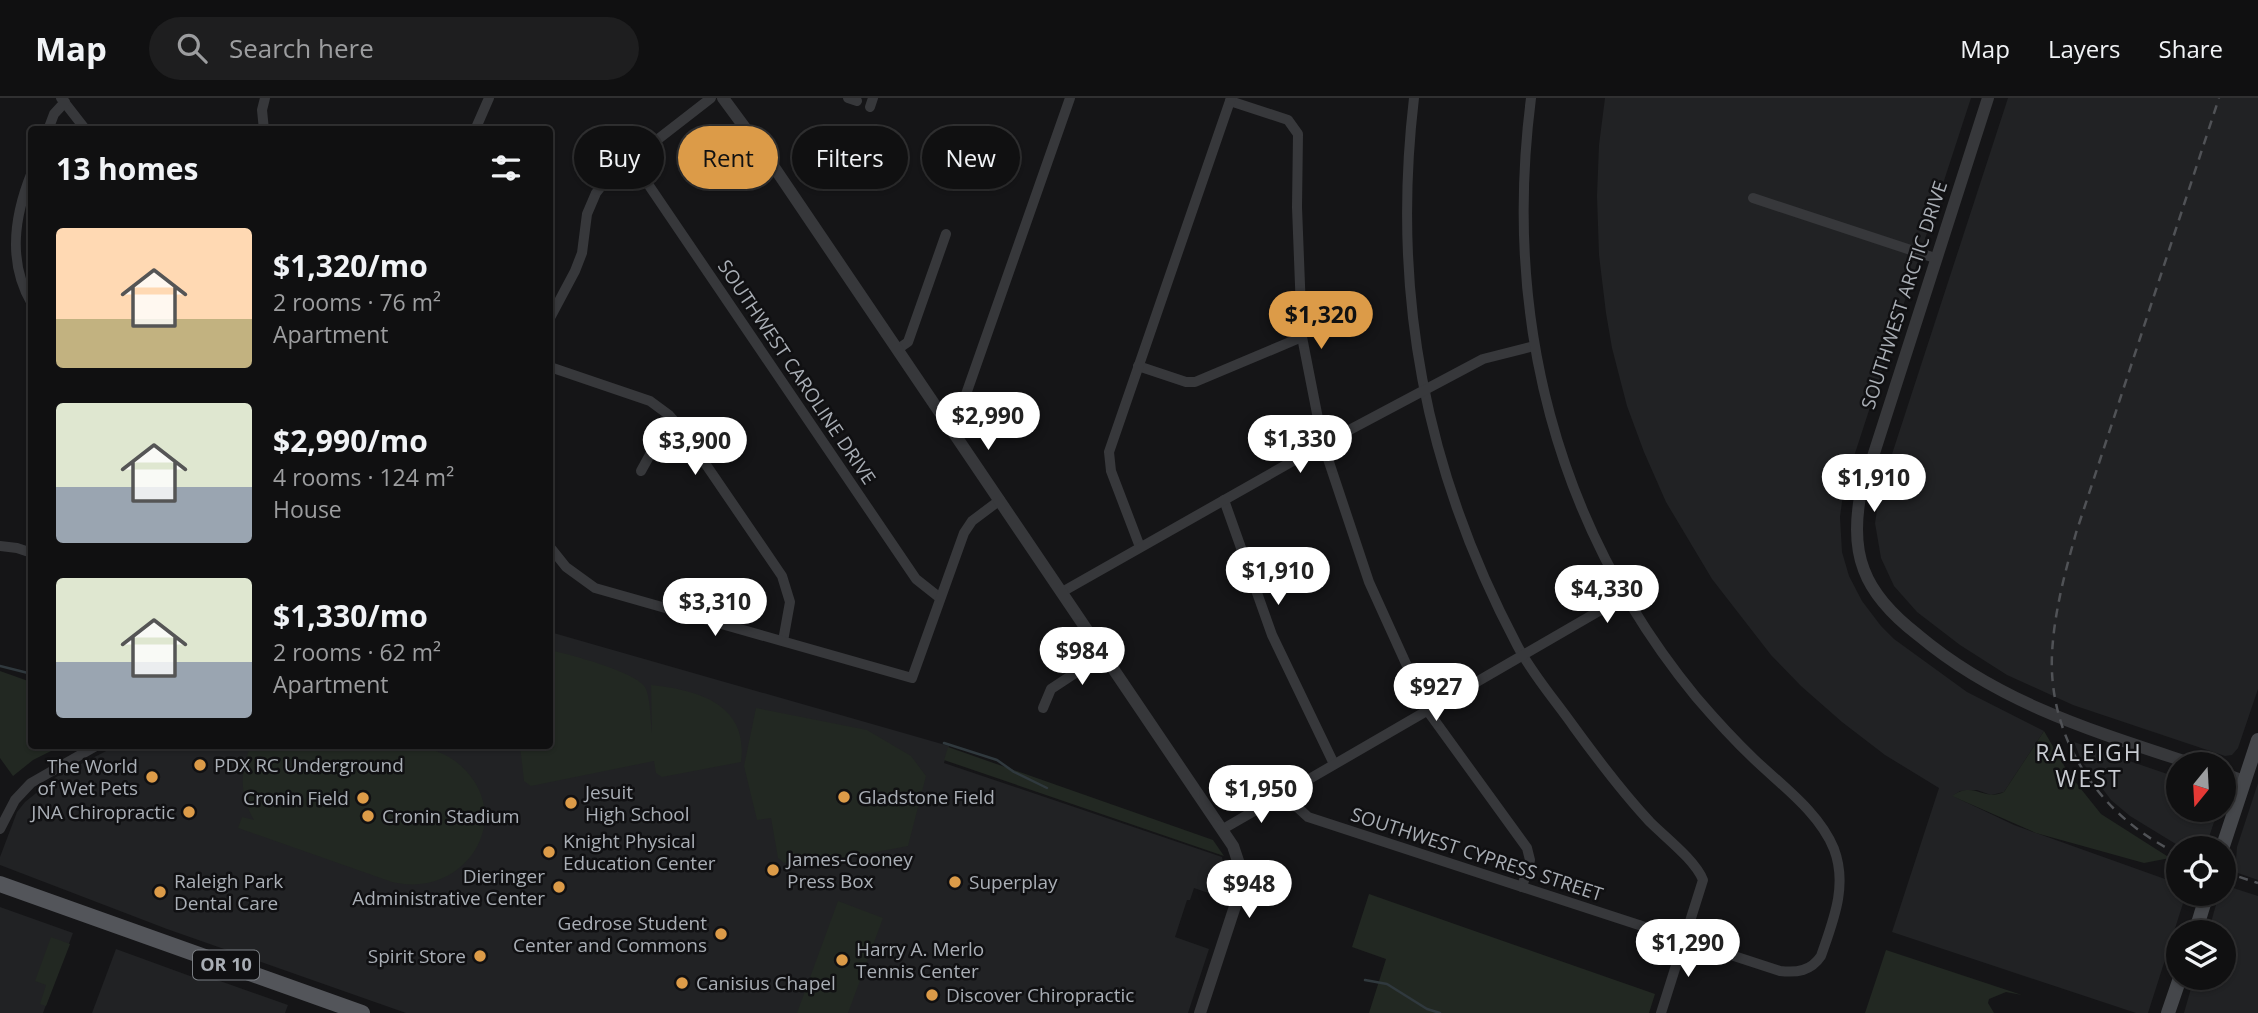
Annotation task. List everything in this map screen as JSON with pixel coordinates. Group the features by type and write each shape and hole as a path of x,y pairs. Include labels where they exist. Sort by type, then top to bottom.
{"main road":[{"path":"2226,836 2258,740"},
{"name":"OR 10","path":"0,884 362,1013"},
{"path":"2168,1013 2176,990"}],"street":[{"path":"264,126 262,110 265,98"},
{"path":"477,126 489,98"},
{"path":"664,134 712,98"},
{"path":"723,98 782,178 1223,829 1239,864 1240,885 1228,932 1200,1013"},
{"path":"951,426 958,417 1070,98"},
{"path":"1414,98 1407,163 1407,260 1413,326 1423,391 1435,441 1469,544 1523,656 1604,770 1700,874 1703,885 1661,1011"},
{"path":"1223,829 1625,596 1594,538 1569,476 1545,397 1534,346 1527,298 1522,227 1523,169 1531,98"},
{"name":"SOUTHWEST ARCTIC DRIVE","path":"1988,98 1860,496 1857,524 1864,569 1874,590 1905,625 1929,645 1993,687 2056,718 2166,755"},
{"path":"50,126 63,100 83,126"},
{"path":"1140,547 1109,462 1111,444 1230,100 1288,120 1298,134 1297,207 1302,337 1322,444 1369,582 1427,710 1527,848 1530,860 1522,887"},
{"path":"28,187 15,236 20,281 28,296"},
{"path":"553,312 582,253 587,214 599,189"},
{"name":"SOUTHWEST CAROLINE DRIVE","path":"651,189 916,579 940,598"},
{"path":"1753,198 1936,258"},
{"path":"898,349 908,342 946,234"},
{"path":"1138,366 1186,382 1195,382 1302,337"},
{"path":"1062,592 1322,444 1483,359 1534,346"},
{"path":"553,368 650,401 669,415 683,431 782,576 790,602 783,641"},
{"path":"641,471 652,451 683,431"},
{"path":"553,551 566,567 595,588 912,678 964,533 972,521 1000,500"},
{"path":"1224,500 1272,635 1334,764"},
{"path":"0,546 28,552"},
{"name":"SOUTHWEST CYPRESS STREET","path":"1283,794 1308,817 1787,972 1805,970 1821,956 1839,903 1840,878 1834,849 1814,817 1744,750 1696,696 1625,596"},
{"path":"1043,708 1051,689 1104,654"},
{"path":"0,829 15,800 32,783 91,749"},
{"path":"2236,778 2244,781"}],"shaded area":[{"path":"1605,98 1971,98 1844,487 1840,517 1842,552 1849,576 1862,601 1894,639 1967,692 2044,731 2004,792 1991,795 1977,790 1960,791 1953,796 2014,825 2166,879 2166,906 2182,906 2178,920 2166,920 2166,957 2148,1013 2136,1013 1892,932 1939,788 1885,755 1842,722 1771,655 1712,579 1666,502 1627,406 1612,348 1599,255 1599,145"},
{"path":"2008,98 2258,98 2258,689 2235,752 2213,752 2073,705 2007,675 1960,645 1917,612 1894,586 1881,558 1875,523 1880,491"},
{"name":"Jesuit High School","path":"553,633 949,746 944,763 1222,857 1226,877 1223,898 1194,888 1190,900 1187,900 1175,937 1209,949 1188,1013 406,1013 167,929 0,865 0,857 17,812 25,802 56,777 108,750 553,749"},
{"path":"553,651 603,665 641,683 648,694 652,733 651,685 686,691 717,704 737,726 741,742 741,762 662,777 656,773 654,761 531,786 524,781 520,749 553,749"},
{"path":"0,671 28,681 28,749 55,749 33,760 13,776 0,758"},
{"name":"Gladstone Field","path":"756,708 867,730 911,756 926,776 908,846 823,862 823,858 784,863 778,858 771,818 757,820 744,766"},
{"path":"2044,731 2069,774 2101,814 2166,855 2166,859 2144,863 2036,833 1952,796 1967,790 1991,795 2004,792"},
{"path":"2074,742 2166,774 2166,822 2214,822 2209,836 2166,838 2130,816 2111,800 2082,762"},
{"path":"948,747 1213,840 1224,856 944,760"},
{"name":"Cronin Stadium","path":"250,749 430,749 442,753 460,765 477,785 484,807 483,829 476,849 461,866 442,878 419,884 392,882 238,828 242,817 254,820 246,802 243,784"},
{"path":"2258,783 2258,880 2236,872 2237,847"},
{"path":"2236,889 2258,896 2258,1013 2184,1013 2191,990 2236,990 2236,920 2212,920 2216,906 2236,906"},
{"path":"1369,894 1655,994 1649,1013 1369,1013 1386,959 1352,947"},
{"name":"Harry A. Merlo Tennis Center","path":"838,901 883,918 848,1013 797,1013"},
{"path":"0,907 73,933 43,1013 0,1013"},
{"path":"51,937 70,944 46,1006 40,1004 46,985 35,981"},
{"path":"116,949 201,980 203,975 288,1005 285,1013 92,1013"},
{"path":"1886,950 2022,995 2006,992 1989,999 1988,1003 1994,1013 1865,1013"}],"waterway":[{"path":"0,666 28,673"},
{"path":"944,743 997,760 1014,772 1047,788"},
{"path":"1365,980 1387,984 1427,1009 1440,1013"}],"railway":[{"path":"2166,847 2126,820 2103,798 2070,746 2059,716 2053,686 2053,639 2064,578 2076,533 2219,98"},
{"path":"2236,876 2258,883"}],"place":[{"name":"PDX RC Underground","path":"200,765"},
{"name":"The World of Wet Pets","path":"152,777"},
{"name":"Gladstone Field","path":"844,797"},
{"name":"Cronin Field","path":"363,798"},
{"name":"Jesuit High School","path":"571,803"},
{"name":"JNA Chiropractic","path":"189,812"},
{"name":"Cronin Stadium","path":"368,816"},
{"name":"Knight Physical Education Center","path":"549,852"},
{"name":"James-Cooney Press Box","path":"773,870"},
{"name":"Superplay","path":"955,882"},
{"name":"Dieringer Administrative Center","path":"559,887"},
{"name":"Raleigh Park Dental Care","path":"160,892"},
{"name":"Gedrose Student Center and Commons","path":"721,934"},
{"name":"Spirit Store","path":"480,956"},
{"name":"Harry A. Merlo Tennis Center","path":"842,960"},
{"name":"Canisius Chapel","path":"682,983"},
{"name":"Discover Chiropractic","path":"932,995"}],"district":[{"name":"RALEIGH WEST","path":"2089,766"}]}
